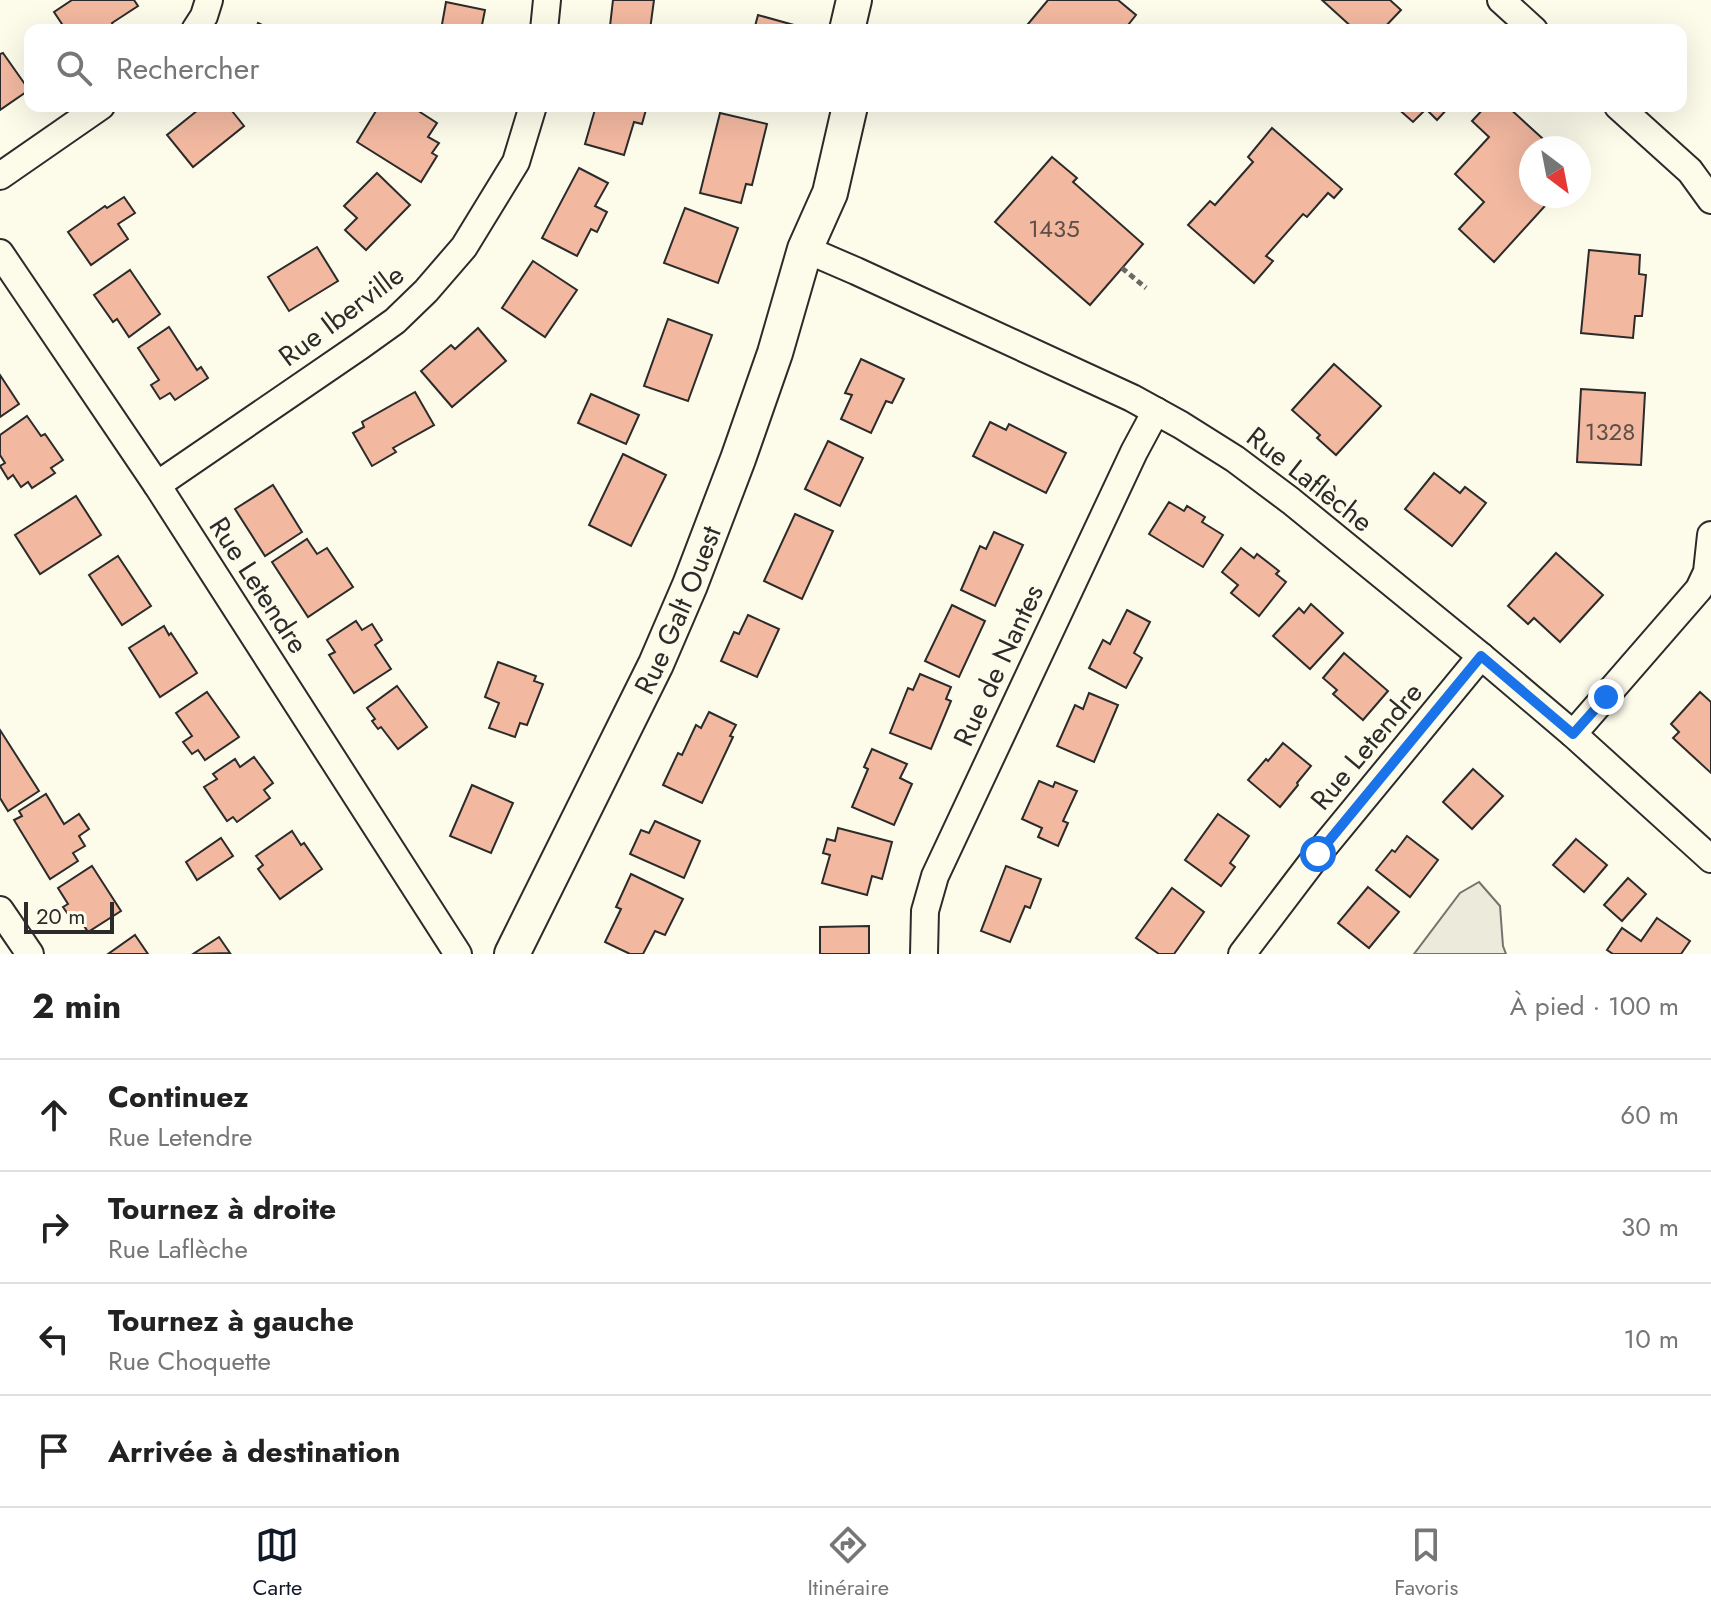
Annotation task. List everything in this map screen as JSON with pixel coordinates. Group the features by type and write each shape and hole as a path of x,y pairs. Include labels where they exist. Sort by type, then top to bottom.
{"street":[{"path":"199,24 209,0"},
{"path":"545,24 547,0"},
{"path":"848,24 854,0"},
{"path":"869,24 873,0"},
{"path":"1501,0 1527,24"},
{"path":"0,176 92,112"},
{"name":"Rue Iberville","path":"157,485 395,321 426,291 464,247 516,162 531,112"},
{"name":"Rue Galt Ouest","path":"805,249 812,191 829,112"},
{"name":"Rue Galt Ouest","path":"512,954 656,664 690,585 770,366 805,249 830,193 849,112"},
{"path":"1625,112 1690,171 1711,200"},
{"name":"Rue Laflèche","path":"805,249 1132,398 1235,459 1481,656 1711,859"},
{"name":"Rue Letendre","path":"0,253 157,485 458,954"},
{"name":"Rue de Nantes","path":"924,954 925,911 935,876 1156,411"},
{"path":"1573,734 1699,589 1707,572 1711,535"},
{"name":"Rue Letendre","path":"1242,954 1318,854 1481,656"},
{"path":"0,910 30,954"}],"path":[{"path":"1122,268 1146,288"}],"shaded area":[{"path":"1479,882 1500,906 1506,954 1414,954 1460,893"}],"building":[{"path":"72,0 134,0 138,6 112,24 62,24 54,12"},
{"path":"613,0 654,0 651,24 610,24"},
{"path":"1048,0 1118,0 1136,15 1129,24 1028,24"},
{"path":"1322,0 1390,0 1401,10 1388,24 1348,24"},
{"path":"446,2 485,10 482,24 442,24"},
{"path":"758,15 790,24 756,24"},
{"path":"3,53 24,83 24,93 0,110 0,54"},
{"path":"196,112 233,112 244,126 193,167 167,135"},
{"path":"375,112 420,112 437,123 428,137 439,143 432,153 437,156 421,182 357,142"},
{"path":"594,112 645,112 642,124 634,122 624,155 585,144"},
{"path":"1402,112 1423,112 1413,122"},
{"path":"1429,112 1444,112 1437,120"},
{"path":"1480,112 1514,112 1540,136 1519,136 1519,208 1543,208 1494,262 1459,229 1484,202 1455,174 1489,137 1472,121"},
{"path":"720,113 767,124 752,185 746,184 741,203 700,193"},
{"path":"1272,128 1342,189 1334,198 1328,193 1307,217 1303,214 1266,256 1273,261 1254,283 1188,225 1210,201 1215,205 1253,162 1248,157"},
{"path":"1052,157 1077,178 1073,182 1143,244 1090,305 995,222"},
{"path":"579,168 608,183 595,206 607,212 597,232 591,229 577,256 542,238"},
{"path":"377,173 410,205 366,250 345,230 357,218 344,206"},
{"path":"124,197 135,213 118,224 128,239 91,265 68,232 105,206 107,208"},
{"path":"685,208 738,228 718,283 664,263"},
{"path":"317,247 338,281 289,311 268,277"},
{"path":"1589,250 1640,255 1639,274 1646,275 1642,316 1635,316 1633,338 1581,333"},
{"path":"533,261 577,290 545,337 502,308"},
{"path":"130,270 160,314 129,337 117,319 113,322 94,295"},
{"path":"668,319 712,335 688,401 644,386"},
{"path":"169,327 197,370 201,367 208,378 175,400 170,393 160,399 151,385 159,380 138,348"},
{"path":"478,328 506,361 452,407 421,371 451,345 455,349"},
{"path":"861,359 904,379 892,403 886,401 871,433 841,419 852,395 845,393"},
{"path":"1334,364 1381,406 1336,455 1317,438 1320,435 1292,410"},
{"path":"0,375 19,404 0,417"},
{"path":"1581,389 1645,393 1641,465 1577,462"},
{"path":"415,392 434,425 393,448 396,452 372,466 353,433 364,427 362,422"},
{"path":"591,394 639,415 626,444 578,423"},
{"path":"27,416 41,436 45,434 63,460 51,468 55,473 32,488 28,482 21,487 13,475 8,479 0,466 5,463 0,455 0,435"},
{"path":"990,422 1006,430 1009,424 1066,453 1046,493 973,456"},
{"path":"828,441 863,458 840,506 805,489"},
{"path":"623,454 666,475 631,546 589,525"},
{"path":"1434,473 1460,493 1465,487 1486,503 1452,546 1405,509"},
{"path":"273,485 302,532 265,556 235,509"},
{"path":"76,496 101,535 40,574 15,535"},
{"path":"1169,502 1184,511 1187,506 1205,517 1202,522 1223,535 1203,567 1149,534"},
{"path":"795,514 833,531 802,599 764,581"},
{"path":"994,532 1023,545 995,606 961,590 980,546 986,549"},
{"path":"307,539 317,554 327,548 353,587 308,617 272,562"},
{"path":"1241,548 1254,558 1257,554 1279,571 1276,574 1286,582 1259,616 1231,593 1238,585 1222,572"},
{"path":"1556,553 1603,595 1560,642 1534,618 1528,624 1508,606"},
{"path":"118,556 151,606 122,625 89,575"},
{"path":"1311,604 1343,633 1310,669 1273,636 1299,608 1304,613"},
{"path":"952,605 985,621 959,677 925,661"},
{"path":"1127,610 1150,622 1134,653 1142,658 1126,688 1089,668 1103,640 1110,644"},
{"path":"748,615 779,629 757,677 721,661 734,632 739,634"},
{"path":"356,621 362,630 372,624 382,640 375,645 391,669 354,693 329,655 335,652 327,640"},
{"path":"164,626 197,673 160,697 129,648"},
{"path":"1344,653 1388,691 1363,720 1333,694 1337,690 1323,678"},
{"path":"498,662 536,676 534,681 543,684 527,725 520,723 515,737 489,728 499,703 485,697"},
{"path":"920,674 951,687 946,699 951,701 931,749 890,733 908,688 913,690"},
{"path":"397,686 427,727 398,749 381,727 378,729 367,708"},
{"path":"207,692 239,737 205,760 198,750 192,754 183,742 192,736 176,713"},
{"path":"1700,692 1711,702 1711,773 1673,738 1679,732 1671,724"},
{"path":"1089,693 1118,705 1094,762 1057,746 1075,705 1083,709"},
{"path":"709,712 736,725 702,803 663,785 678,753 682,755 696,725 701,728"},
{"path":"0,730 39,791 8,811 0,798"},
{"path":"1283,743 1311,766 1280,807 1248,780"},
{"path":"872,749 907,764 900,778 912,784 894,825 852,807 868,769 864,767"},
{"path":"254,757 273,783 264,790 270,798 237,822 233,817 227,821 204,787 217,779 213,774 235,759 240,767"},
{"path":"1473,769 1503,796 1472,829 1443,802"},
{"path":"1039,781 1053,787 1055,782 1077,791 1063,821 1068,823 1058,846 1038,837 1042,828 1022,819"},
{"path":"472,785 513,803 491,853 450,836"},
{"path":"46,794 64,824 79,814 89,829 79,836 85,846 73,853 78,861 50,879 14,820 22,816 19,811"},
{"path":"1218,814 1249,836 1230,863 1235,867 1221,886 1185,860"},
{"path":"655,821 700,841 684,878 630,854 641,830 649,833"},
{"path":"838,828 892,842 882,879 872,876 867,895 822,883 830,855 823,853 827,839 835,841"},
{"path":"292,831 322,869 280,899 258,869 263,865 256,856"},
{"path":"1407,836 1438,860 1410,897 1376,870"},
{"path":"221,838 233,856 197,880 186,862"},
{"path":"1576,839 1607,865 1584,892 1553,865"},
{"path":"92,866 121,911 88,932 76,913 70,917 63,907 68,904 58,888"},
{"path":"1006,866 1041,879 1030,908 1025,906 1010,942 981,931"},
{"path":"631,874 683,899 665,935 655,931 643,954 630,954 605,942 621,909 616,907"},
{"path":"1628,878 1646,894 1622,921 1604,905"},
{"path":"1368,887 1399,912 1369,948 1338,923"},
{"path":"1172,888 1204,912 1174,954 1159,954 1136,938"},
{"path":"1657,918 1690,941 1681,954 1613,954 1607,950 1622,928 1641,941"},
{"path":"869,926 869,954 820,954 820,927"},
{"path":"135,935 148,954 108,954"},
{"path":"219,937 230,953 193,954"}],"route":[{"path":"1318,854 1481,656 1573,734 1606,697"}]}
